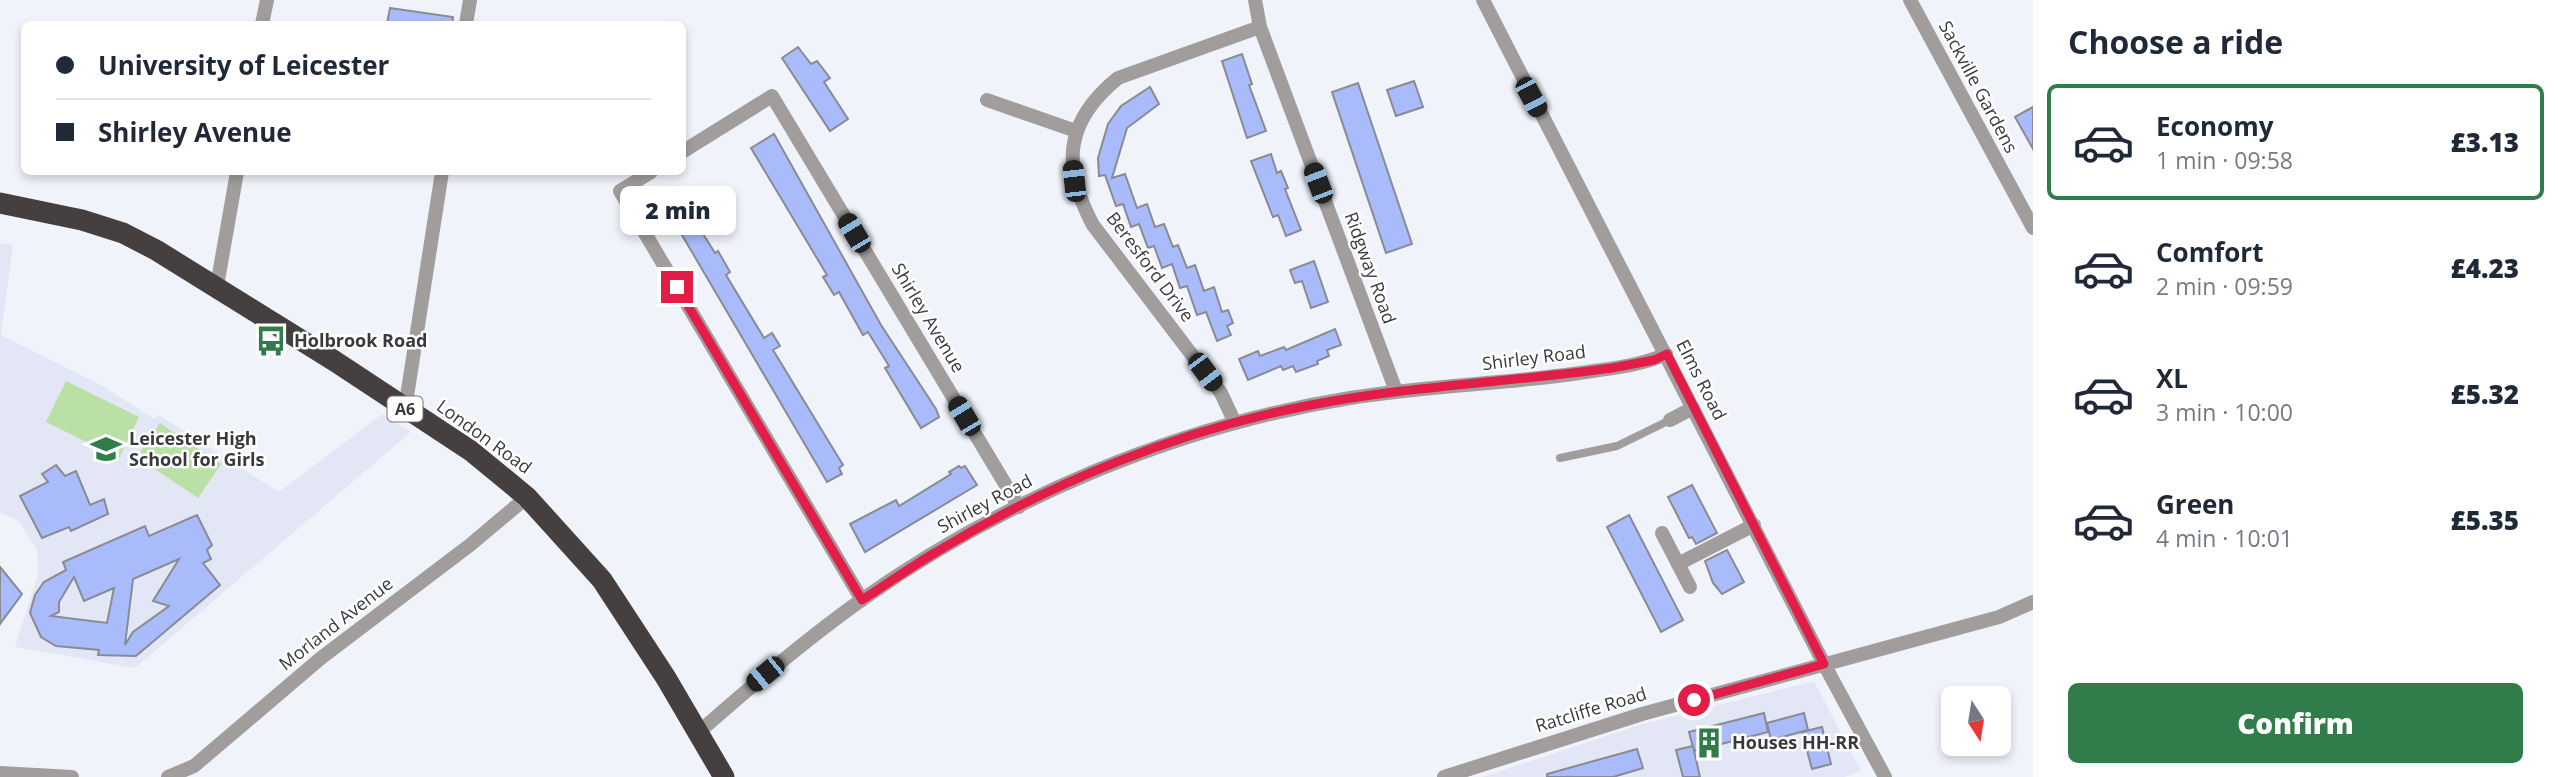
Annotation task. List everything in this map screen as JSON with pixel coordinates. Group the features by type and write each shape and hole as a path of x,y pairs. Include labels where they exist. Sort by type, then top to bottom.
{"highway":[{"name":"London Road","path":"0,203 82,220 123,233 217,286 471,451 527,497 565,536 618,600 724,777"}],"street":[{"path":"263,21 267,0"},
{"path":"466,21 470,0"},
{"name":"Ridgway Road","path":"1255,0 1260,27 1396,391"},
{"name":"Elms Road","path":"1483,0 1824,664 1885,777"},
{"name":"Sackville Gardens","path":"1910,0 2033,228"},
{"name":"Beresford Drive","path":"1235,423 1222,393 1093,225 1074,181 1071,158 1076,131 1086,110 1100,93 1118,78 1260,27"},
{"name":"Shirley Avenue","path":"686,150 772,96 1019,507"},
{"path":"987,100 1076,131"},
{"path":"217,286 236,175"},
{"path":"405,409 442,175"},
{"path":"646,175 620,191 862,600"},
{"name":"Shirley Road","path":"698,732 803,644 862,600 938,550 1019,507 1126,459 1235,423 1307,405 1396,391 1528,380 1612,368 1654,360 1667,354"},
{"path":"1670,420 1693,408"},
{"name":"Morland Avenue","path":"168,777 194,766 321,658 470,545 527,497"},
{"path":"1678,564 1754,525"},
{"path":"1662,533 1690,587"},
{"name":"Ratcliffe Road","path":"1444,777 1642,714 1998,617 2033,602"},
{"path":"0,773 72,777"}],"lane":[{"path":"1560,458 1617,446 1670,420"}],"shaded area":[{"name":"Leicester High School for Girls","path":"0,243 13,245 1,335 103,386 154,419 159,415 279,492 382,414 411,432 135,668 15,647 38,574 37,550 19,521 0,513"},
{"path":"1814,681 1861,771 1844,777 1482,777 1643,724"}],"green space":[{"path":"66,381 139,417 119,458 46,422"},
{"path":"160,423 221,464 198,498 137,457"}],"building":[{"path":"390,8 453,17 452,21 388,21"},
{"path":"798,47 811,64 817,61 830,78 824,82 848,119 830,131 782,58"},
{"path":"1242,54 1252,84 1249,85 1266,131 1247,138 1222,61"},
{"path":"1414,81 1423,107 1396,116 1387,90"},
{"path":"1358,83 1412,244 1386,253 1332,92"},
{"path":"1150,87 1159,104 1127,128 1112,178 1125,174 1137,208 1147,204 1155,227 1164,224 1173,247 1178,245 1187,268 1195,265 1204,291 1214,287 1222,312 1228,310 1233,323 1227,326 1231,335 1217,341 1206,312 1197,315 1187,286 1180,288 1172,264 1162,268 1154,246 1148,248 1139,224 1131,227 1123,204 1116,206 1105,175 1099,176 1098,158 1108,124 1121,106"},
{"path":"2033,107 2033,149 2015,117"},
{"path":"774,134 881,325 936,409 939,417 921,428 885,368 889,366 868,332 863,335 839,292 834,295 823,277 827,275 751,148"},
{"path":"1271,154 1277,173 1281,171 1288,188 1285,189 1301,230 1286,236 1278,215 1273,217 1251,161"},
{"path":"682,189 698,216 704,212 711,222 700,229 715,253 718,251 730,272 726,275 764,338 772,333 780,346 773,350 843,465 839,468 842,474 827,482 662,201"},
{"path":"1314,261 1328,302 1311,308 1302,281 1295,283 1290,270"},
{"path":"1335,329 1341,345 1327,350 1329,356 1317,361 1318,364 1296,372 1293,366 1283,370 1281,366 1248,380 1239,359 1258,351 1260,356 1284,347 1286,350"},
{"path":"56,465 65,476 76,471 90,505 104,499 108,514 71,531 69,527 42,538 20,496 48,482 42,474"},
{"path":"959,466 965,466 977,485 865,552 850,524 896,500 899,506 951,474 949,472"},
{"path":"1692,485 1717,533 1696,544 1692,537 1689,538 1668,497"},
{"name":"Leicester High School for Girls","path":"197,515 212,545 207,550 211,559 203,563 220,585 136,656 98,655 99,650 56,646 41,637 30,613 35,595 44,582 66,570 63,562 145,526 149,536","holes":["179,559 153,601 169,606 133,632 125,645 133,579","74,577 84,601 114,588 107,623 51,616 59,612 59,602"]},
{"path":"1629,515 1683,620 1661,632 1607,527"},
{"path":"1727,550 1744,582 1722,594 1713,583 1705,561"},
{"path":"0,567 22,594 0,624"},
{"path":"1764,713 1768,732 1694,751 1689,732"},
{"path":"1804,713 1808,730 1771,740 1767,723"},
{"path":"1822,727 1831,764 1812,769 1802,732"},
{"path":"1693,746 1700,777 1683,777 1676,750"},
{"path":"1637,749 1643,768 1613,777 1547,777 1547,774"}],"place":[{"name":"Holbrook Road","path":"271,341"},
{"name":"Leicester High School for Girls","path":"106,449"},
{"name":"Houses HH-RR","path":"1709,743"}],"route":[{"path":"677,287 862,600 938,550 1059,487 1126,459 1235,423 1307,405 1349,398 1396,391 1528,380 1612,368 1654,360 1667,354 1824,664 1694,700"}]}
